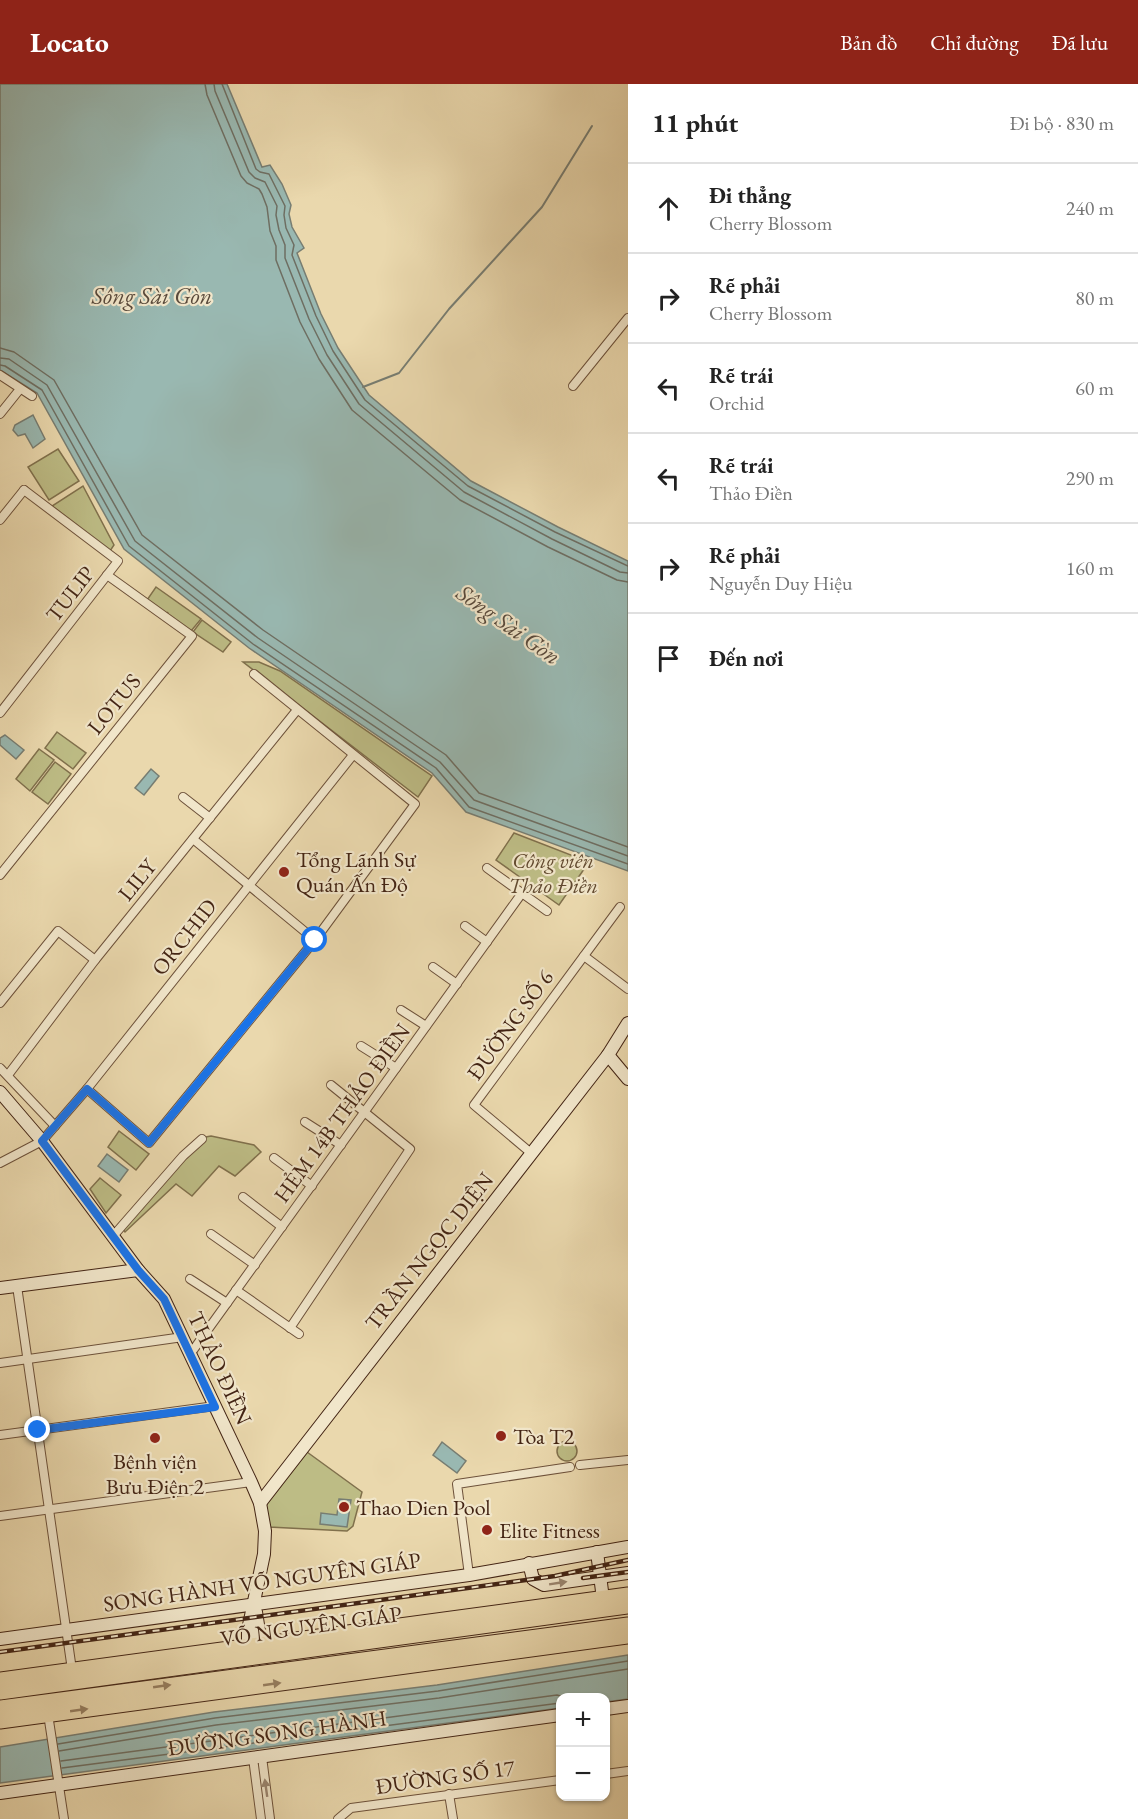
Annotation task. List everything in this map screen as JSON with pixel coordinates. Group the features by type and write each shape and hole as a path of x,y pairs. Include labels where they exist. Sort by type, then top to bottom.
{"highway":[{"name":"VÕ NGUYÊN GIÁP","path":"0,1680 628,1595"},
{"name":"VÕ NGUYÊN GIÁP","path":"0,1692 628,1606"},
{"name":"VÕ NGUYÊN GIÁP","path":"0,1708 628,1625"},
{"path":"0,1721 628,1636"}],"main road":[{"name":"TRẦN NGỌC DIỆN","path":"260,1503 608,1055 628,1023"},
{"path":"608,1055 628,1079"},
{"name":"THẢO ĐIỀN","path":"0,1092 42,1141 138,1270 164,1299 251,1482 260,1503 265,1531 265,1545 255,1605 248,1630 255,1645"},
{"path":"0,1288 138,1270"},
{"name":"SONG HÀNH VÕ NGUYÊN GIÁP","path":"0,1639 469,1575 628,1547"},
{"path":"597,1552 603,1599"},
{"path":"529,1563 533,1579 544,1585 628,1573"},
{"path":"610,1708 628,1706"},
{"name":"ĐƯỜNG SONG HÀNH","path":"0,1793 58,1781 257,1757 556,1716"}],"street":[{"path":"573,386 628,318"},
{"path":"0,375 32,396"},
{"path":"0,414 20,389"},
{"name":"TULIP","path":"0,520 28,489 118,561 0,712"},
{"name":"LOTUS","path":"0,875 192,636 107,575"},
{"path":"87,1089 149,1143 315,940 415,804 254,674"},
{"name":"LILY","path":"8,1075 95,960 297,710"},
{"name":"ORCHID","path":"42,1141 87,1089 353,755"},
{"path":"183,797 210,818"},
{"path":"193,839 315,940"},
{"path":"487,868 547,911"},
{"name":"HẺM 14B THẢO ĐIỀN","path":"191,1353 522,893"},
{"name":"ĐƯỜNG SỐ 6","path":"531,1153 474,1105 620,907"},
{"path":"465,926 487,942"},
{"path":"0,1003 58,931 95,960"},
{"path":"584,956 628,989"},
{"path":"433,968 457,984"},
{"path":"401,1010 426,1026"},
{"path":"362,1046 396,1068"},
{"path":"0,1068 55,1126"},
{"path":"290,1328 410,1149 331,1085"},
{"path":"305,1122 341,1145"},
{"path":"114,1235 183,1156 202,1139"},
{"path":"0,1163 42,1141"},
{"path":"274,1158 312,1186"},
{"path":"243,1197 282,1227"},
{"path":"211,1234 255,1265"},
{"path":"190,1279 227,1303"},
{"path":"17,1286 72,1670"},
{"path":"236,1290 299,1334"},
{"path":"0,1363 183,1337"},
{"path":"0,1435 215,1407"},
{"path":"580,1465 628,1460"},
{"path":"469,1575 457,1484 570,1467"},
{"path":"0,1516 251,1482"},
{"path":"48,1714 64,1819"},
{"path":"257,1757 265,1816"},
{"path":"610,1773 628,1771"},
{"name":"ĐƯỜNG SỐ 17","path":"338,1819 351,1808 556,1781"},
{"path":"449,1794 453,1819"}],"green space":[{"path":"58,449 79,481 49,500 28,467"},
{"path":"83,486 114,545 110,551 52,506"},
{"path":"156,587 201,619 191,631 167,614 168,612 166,614 147,600"},
{"path":"202,620 231,642 223,652 193,632"},
{"path":"243,662 259,662 280,671 432,776 418,797"},
{"path":"57,732 86,753 73,769 45,748"},
{"path":"39,749 54,760 30,791 16,779"},
{"path":"55,762 71,774 48,804 32,792"},
{"name":"Công viên Thảo Điền","path":"514,833 589,862 559,905 496,860"},
{"path":"119,1131 149,1154 136,1170 108,1147"},
{"path":"211,1136 254,1145 261,1152 235,1176 219,1166 192,1196 176,1184 125,1232 121,1227 200,1138"},
{"path":"100,1178 121,1195 106,1213 90,1189"},
{"path":"567,1441 574,1444 577,1451 574,1458 567,1461 560,1458 557,1451 560,1444"},
{"path":"307,1452 362,1492 353,1526 347,1531 269,1527 266,1505"}],"water":[{"name":"Sông Sài Gòn","path":"0,84 227,84 262,167 270,165 291,205 289,214 292,227 304,248 297,253 321,314 338,348 369,395 471,481 628,561 628,871 466,812 432,773 249,648 124,549 37,393 0,370"},
{"path":"33,415 45,439 33,448 25,434 18,436 13,430 15,425"},
{"path":"5,735 24,750 16,759 0,745 0,738"},
{"path":"151,769 159,776 144,795 135,788"},
{"path":"107,1154 128,1170 119,1182 98,1166"},
{"path":"442,1442 466,1461 457,1473 433,1455"},
{"name":"Thao Dien Pool","path":"339,1499 351,1500 347,1527 320,1524 321,1513 337,1515"},
{"path":"628,1655 628,1699 610,1701 610,1693 556,1693 556,1709 0,1783 0,1747 214,1712 437,1685"}],"waterway":[{"path":"363,387 399,373 449,309 542,207 592,126"}],"railway":[{"path":"0,1652 555,1576 628,1560"},
{"path":"583,1578 628,1572"}],"place":[{"name":"Tổng Lãnh Sự Quán Ấn Độ","path":"284,872"},
{"name":"Tòa T2","path":"501,1436"},
{"name":"Bệnh viện Bưu Điện 2","path":"155,1438"},
{"name":"Thao Dien Pool","path":"344,1507"},
{"name":"Elite Fitness","path":"487,1530"}],"route":[{"path":"38,1430 215,1407 164,1299 138,1270 42,1141 87,1089 149,1143 315,940"}]}
